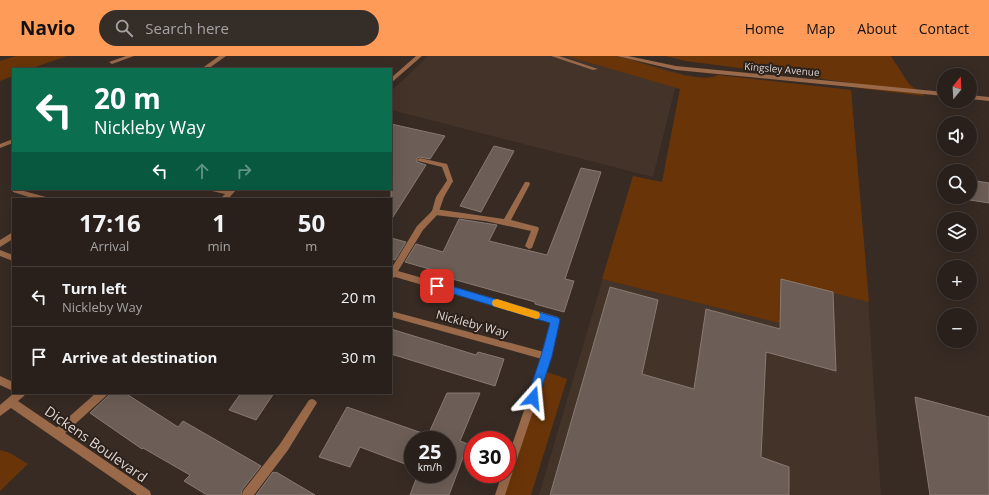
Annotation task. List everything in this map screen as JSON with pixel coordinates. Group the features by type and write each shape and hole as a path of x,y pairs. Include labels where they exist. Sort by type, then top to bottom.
{"street":[{"path":"112,62 131,56"},
{"path":"205,68 223,56"},
{"path":"392,80 419,56"},
{"path":"554,56 582,68 595,68"},
{"name":"Kingsley Avenue","path":"620,56 676,68 937,93"},
{"path":"977,98 989,99"},
{"path":"0,146 12,141"},
{"path":"420,160 445,166 450,181 440,197 435,212 420,228 392,274 555,320 547,356 500,495"},
{"path":"507,221 527,184"},
{"path":"15,190 40,198"},
{"path":"435,212 485,217 507,221 535,229 529,246"},
{"path":"0,244 12,236"},
{"path":"0,253 12,258"},
{"name":"Nickleby Way","path":"392,314 547,356"},
{"path":"0,380 12,386"},
{"path":"0,411 20,394"},
{"path":"58,434 102,394"},
{"name":"Dickens Boulevard","path":"11,402 146,495"},
{"path":"247,495 284,447 312,402"}],"shaded area":[{"path":"16,56 67,56 33,68 12,68 12,76 0,81 0,61"},
{"path":"428,56 616,56 683,74 675,89 653,177 392,110 392,90"},
{"path":"567,56 616,56 683,75 709,78 718,75 851,90 869,302 781,280 780,323 602,279 633,176 662,182 680,89"},
{"path":"665,56 891,56 909,84 925,96 858,88 852,83 686,61"},
{"path":"687,75 711,79 718,75 851,90 866,268 881,495 539,495 633,176 662,182 680,89"},
{"path":"547,372 567,379 531,495 502,495 506,483 516,483 516,449 539,374"},
{"path":"0,450 10,453 28,464 0,491"}],"building":[{"path":"392,124 445,136 430,159 420,157 417,158 417,162 426,165 392,218"},
{"path":"494,146 514,151 481,212 460,206"},
{"path":"581,168 601,172 565,279 574,281 564,312 535,304 535,302 438,275 440,272 405,262 416,244 443,252 459,219 497,225 489,241 547,255"},
{"path":"977,181 989,183 989,203 977,201"},
{"path":"392,238 406,242 395,260 392,259"},
{"path":"781,279 833,292 836,371 766,352 761,457 789,467 789,495 550,495 610,287 658,300 642,374 694,389 706,309 780,329"},
{"path":"392,329 476,355 478,352 504,359 495,386 392,354"},
{"path":"447,393 480,393 460,441 464,442 464,455 456,476 456,431 430,431"},
{"path":"110,394 127,394 178,427 183,421 261,466 242,490 241,495 207,495 184,481 190,475 143,448 142,449 90,413"},
{"path":"240,394 273,394 256,420 229,410"},
{"path":"915,397 989,417 989,495 930,495"},
{"path":"347,407 416,431 404,431 404,464 360,447 350,467 319,457"},
{"path":"273,472 276,472 315,495 256,495"},
{"path":"415,483 453,483 449,495 410,495"}],"slow traffic":[{"path":"497,303 536,315"}],"route":[{"path":"437,286 555,320 547,356 533,398"}]}
